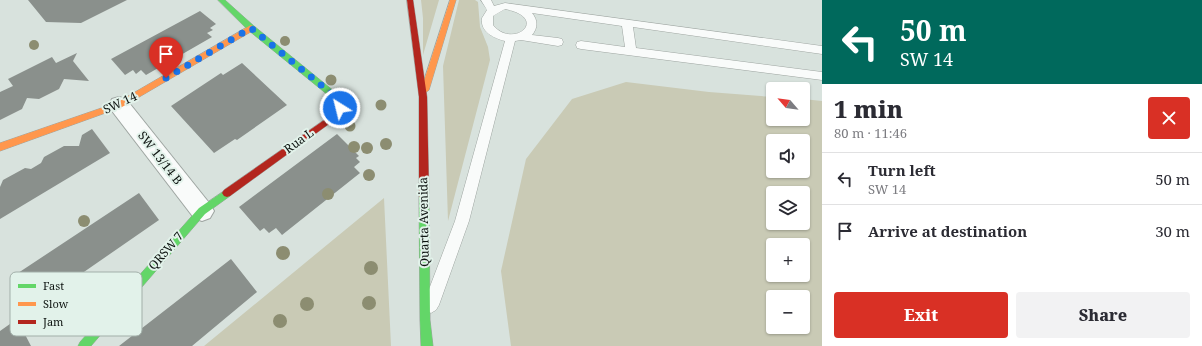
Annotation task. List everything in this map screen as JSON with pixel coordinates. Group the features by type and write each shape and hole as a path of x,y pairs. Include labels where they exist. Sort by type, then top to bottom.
{"street":[{"name":"Rua L","path":"202,211 333,117 340,108 337,98 251,28 221,0"},
{"name":"Quarta Avenida","path":"410,0 423,97 427,346"},
{"name":"Quarta Avenida","path":"423,97 453,0"},
{"name":"SW 14","path":"0,147 119,106 251,28"},
{"name":"SW 13/14 B","path":"119,106 202,211"},
{"name":"QRSW 7","path":"142,280 202,211"},
{"name":"QRSW 7","path":"84,346 93,336"}],"lane":[{"path":"486,0 492,10"},
{"path":"558,42 496,34 487,25 486,17 492,10 505,6 822,50"},
{"path":"516,37 528,33 532,28 533,22 531,17 526,12 519,8"},
{"path":"627,24 631,52"},
{"path":"426,320 462,221 516,37"},
{"path":"581,44 631,52 822,76"}],"green space":[{"path":"421,0 439,0 423,55 423,18"},
{"path":"459,0 475,0 478,2 480,27 488,47 490,60 448,221 443,66"},
{"path":"626,82 709,92 766,96 766,126 810,126 810,100 822,101 822,346 511,346 501,271 526,159 572,99"},
{"path":"384,198 391,346 204,346"}],"building":[{"path":"28,0 127,0 81,23 46,22"},
{"path":"200,11 216,24 210,28 213,30 207,33 212,37 146,75 141,70 136,74 133,70 125,75 111,59"},
{"path":"77,53 73,61 89,81 64,79 59,89 39,99 27,98 22,109 0,120 0,92 13,86 8,79 52,57 56,63"},
{"path":"242,63 287,105 237,140 235,139 214,153 171,106 221,73 223,75"},
{"path":"92,129 110,153 0,219 0,187 3,180 25,168 31,169 41,163 44,157 64,146 79,146 82,135"},
{"path":"337,134 359,156 356,158 360,162 354,167 360,173 282,235 276,228 269,233 264,228 260,231 239,207"},
{"path":"139,193 159,220 84,272 20,272"},
{"path":"231,259 257,292 192,346 119,346 132,336 142,336 142,328"},
{"path":"10,324 10,336 26,336 31,346 0,346 0,331"}],"traffic: fast":[{"path":"221,0 251,28 337,98 340,105 330,119"},
{"path":"142,280 202,211 227,193"},
{"path":"424,196 425,320 427,346"},
{"path":"84,346 93,336"}],"traffic: slow":[{"path":"425,90 453,0"},
{"path":"0,147 119,105 251,28"}],"traffic: jam":[{"path":"410,0 423,97 424,196"},
{"path":"227,193 330,119"}],"route":[{"path":"166,78 251,28 337,98 340,108"}]}
